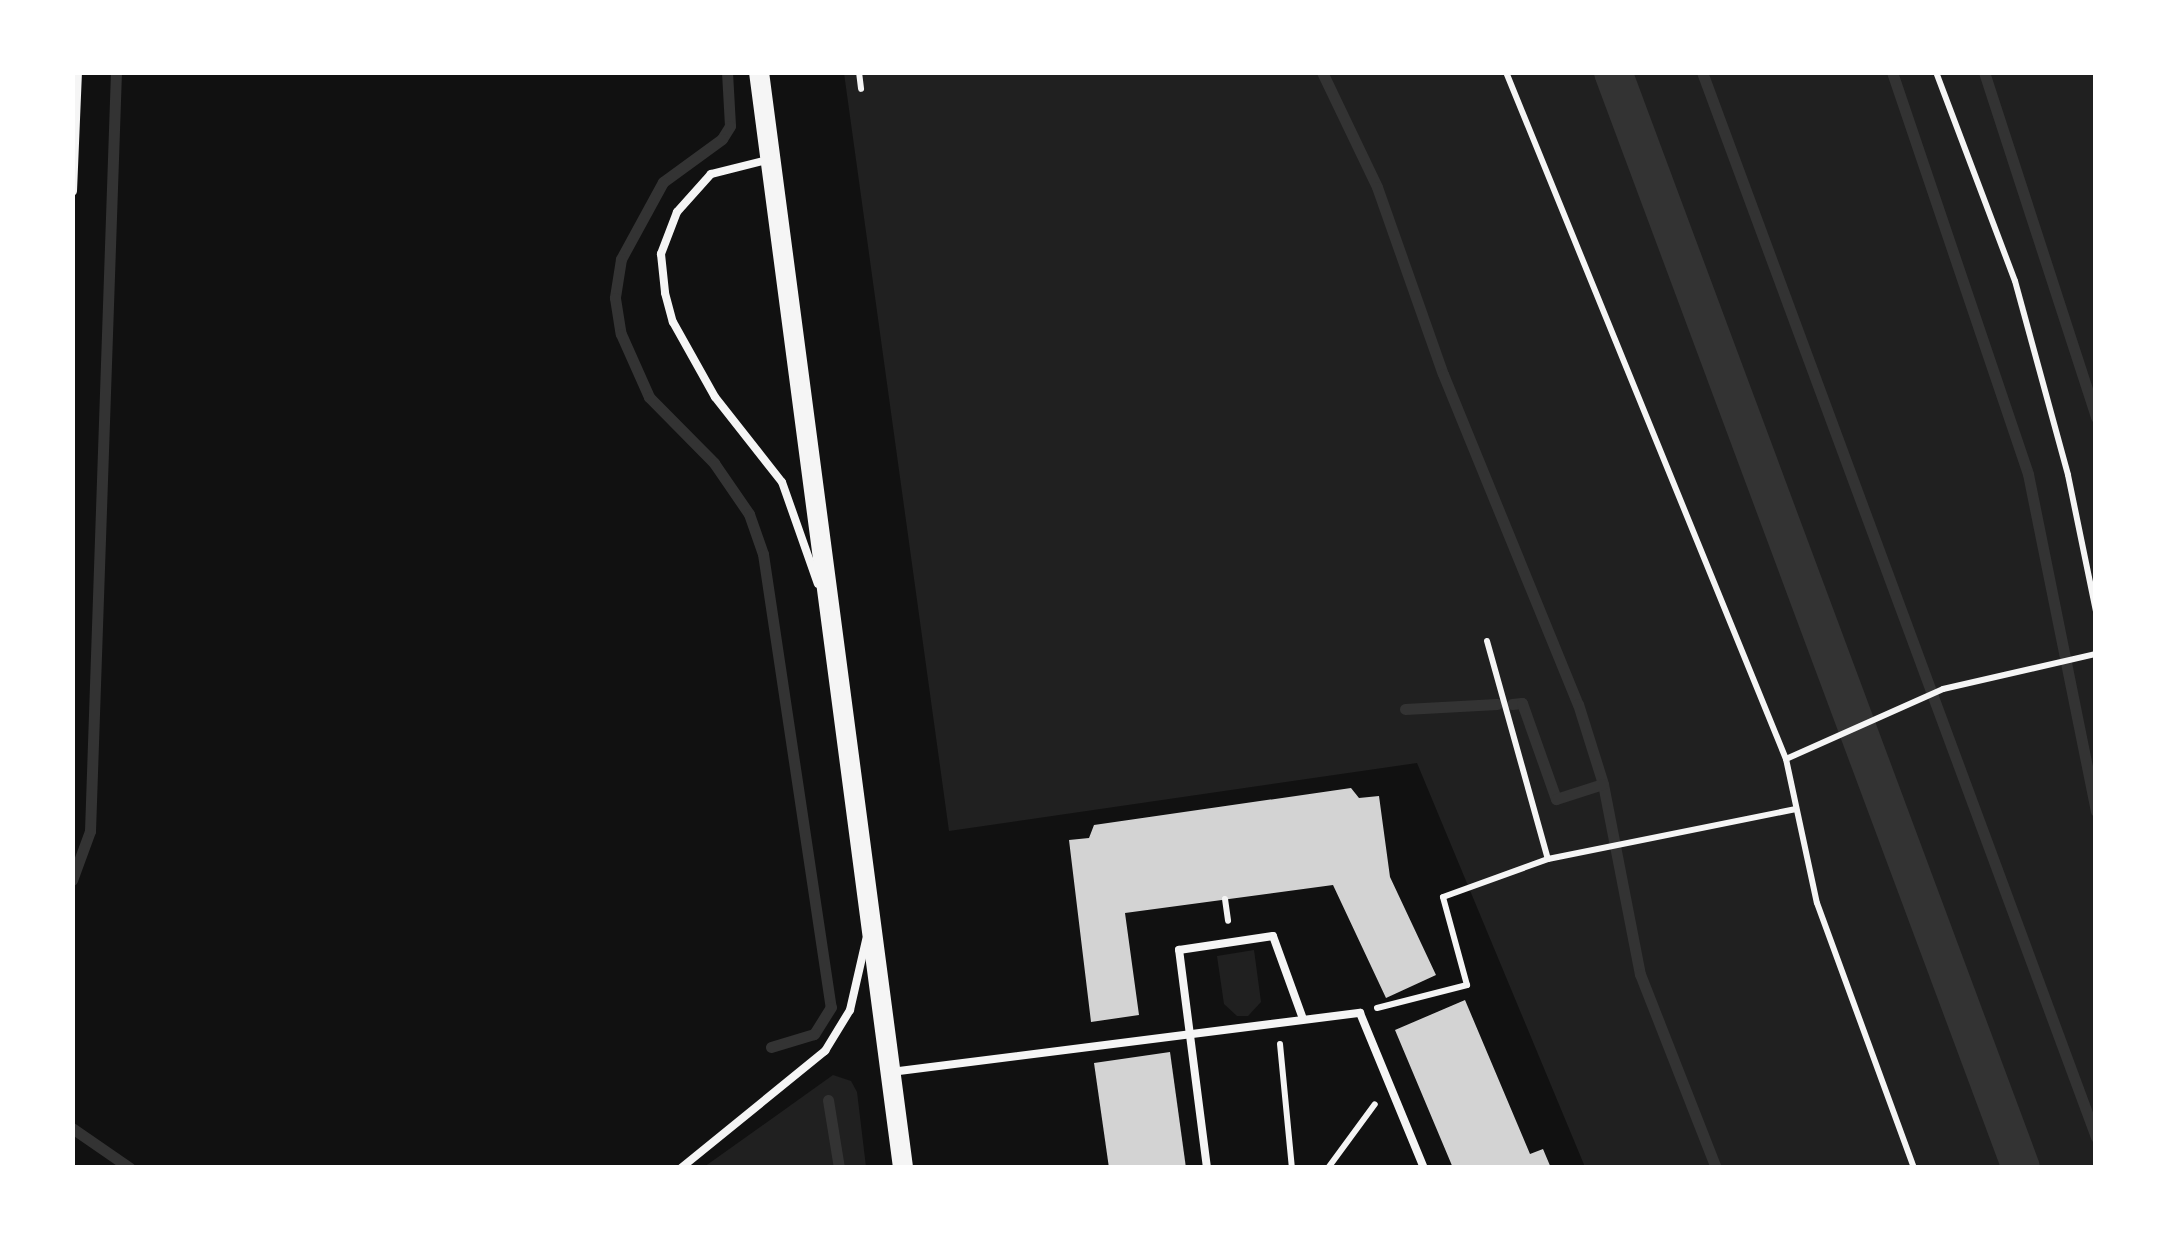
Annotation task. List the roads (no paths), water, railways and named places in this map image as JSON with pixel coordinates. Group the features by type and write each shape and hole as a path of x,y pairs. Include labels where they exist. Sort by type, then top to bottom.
{"main road":[{"path":"760,72 903,1168"}],"street":[{"path":"72,191 77,72"}],"lane":[{"path":"772,159 711,174 677,212 662,254 665,293 673,322 715,397 782,482 828,611"},
{"path":"682,1168 825,1051 850,1010 870,916"},
{"path":"1206,1168 1179,950 1273,936 1303,1019"},
{"path":"890,1072 1360,1013 1424,1168"}],"waterway":[{"path":"72,880 90,831 116,72"},
{"path":"727,72 730,126 722,139 663,182 621,259 615,298 621,334 649,397 714,463 749,514 763,554 831,1007 814,1034 771,1047"},
{"path":"1322,72 1377,187 1443,374 1578,704 1603,784 1640,974 1716,1168"},
{"path":"1613,72 2021,1168"},
{"path":"1702,72 2096,1137"},
{"path":"1892,72 2028,474 2096,811"},
{"path":"1984,72 2096,417"},
{"path":"1512,704 1522,703 1556,799 1603,784"},
{"path":"1405,709 1497,704"},
{"path":"828,1100 839,1168"},
{"path":"72,1128 130,1168"}]}
